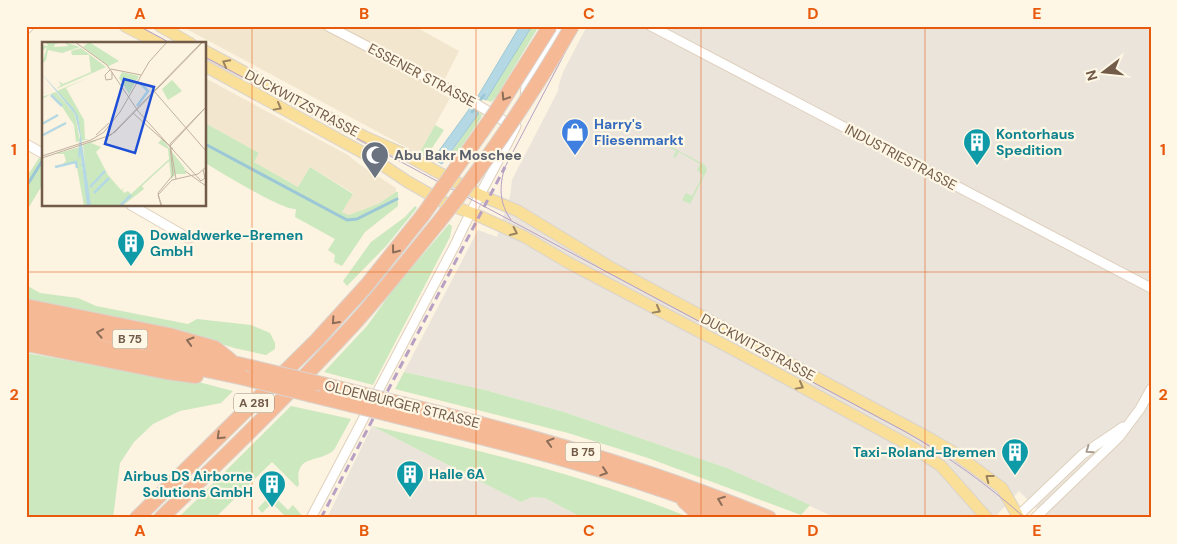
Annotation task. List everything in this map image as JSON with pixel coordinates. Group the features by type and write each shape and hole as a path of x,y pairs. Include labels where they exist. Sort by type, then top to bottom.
{"highway":[{"name":"A 281","path":"137,518 316,341 368,284 423,215 495,113 550,26"},
{"name":"A 281","path":"161,518 232,450 355,323 438,223 484,161 537,83 572,26"},
{"path":"26,306 168,335 215,348 233,362"},
{"name":"OLDENBURGER STRASSE","path":"26,319 233,362 322,384 355,399"},
{"name":"OLDENBURGER STRASSE","path":"26,332 219,372 311,395 355,399 391,408 537,451 678,496 738,518"},
{"path":"26,344 166,372 197,376 219,372"},
{"name":"OLDENBURGER STRASSE","path":"391,408 494,426 574,449 648,473 770,517"},
{"path":"678,496 696,512 708,518"}],"main road":[{"path":"125,26 156,42"},
{"path":"160,26 188,42"},
{"name":"DUCKWITZSTRASSE","path":"206,52 366,137 518,211 610,267 944,446 1002,488 1018,517"},
{"name":"DUCKWITZSTRASSE","path":"206,67 369,156 408,182 446,203 525,237 928,456 957,482 987,518"}],"street":[{"name":"ESSENER STRASSE","path":"328,26 486,109 515,128"},
{"path":"312,518 515,128 525,107 526,86 561,26"},
{"name":"INDUSTRIESTRASSE","path":"651,26 1151,288"},
{"path":"26,144 41,153"},
{"path":"133,206 188,238 196,236"},
{"path":"1035,518 1130,423 1151,389"},
{"path":"1018,517 1084,454 1130,423"}],"shaded area":[{"path":"181,26 414,26 459,51 438,92 450,98 419,154"},
{"path":"587,26 1151,26 1151,518 1046,518 1019,491 994,518 836,518 727,468 564,412 485,390 404,372 478,230 497,237 510,196 512,180 559,89 563,72"},
{"path":"206,79 348,155 396,188 396,192 378,204 349,215 342,212 353,193 310,167 298,187 254,162 259,153 206,124"},
{"path":"372,426 521,502 532,497 545,498 583,518 327,518"}],"green space":[{"path":"532,26 539,26 496,97 491,102 486,100"},
{"path":"479,113 482,114 481,118 451,162 446,160"},
{"path":"206,124 259,153 254,162 298,187 310,167 353,194 342,212 349,215 378,204 396,192 398,192 398,206 365,232 342,266 334,262 335,255 328,250 335,239 295,217 296,209 278,204 206,164"},
{"path":"435,125 444,130 426,157 419,154"},
{"path":"655,138 705,165 707,170 690,204 682,200 686,193 692,196 703,175 697,170 700,164 679,152 675,158 673,157 676,151 653,139"},
{"path":"42,153 42,185 26,212 26,178"},
{"path":"415,206 417,208 386,246 347,286 343,281 371,242 405,217"},
{"path":"449,224 452,226 450,237 373,385 324,372 367,326 395,287"},
{"path":"26,285 40,293 78,298 96,306 188,324 197,319 251,325 270,333 275,343 275,349 266,355 234,348 189,333 26,300"},
{"path":"26,353 191,380 233,391 221,403 180,411 153,424 134,442 120,463 113,518 26,518"},
{"path":"404,372 485,390 564,412 727,468 810,505 801,515 648,458 568,433 395,389"},
{"path":"291,406 351,419 334,450 309,461 300,468 298,475 299,485 297,487 272,462 215,518 178,518"},
{"path":"372,426 533,465 613,489 691,518 583,518 545,498 532,497 521,502"},
{"path":"272,494 288,510 293,505 304,518 287,518 272,503 262,513 258,508"}],"water":[{"path":"520,26 532,26 486,100 478,96"},
{"path":"470,108 479,113 442,164 433,159"}],"waterway":[{"path":"472,112 484,95"},
{"path":"206,145 347,220 357,219 397,199"},
{"path":"26,187 42,161"}],"tram line":[{"path":"139,26 168,42"},
{"path":"511,220 504,207 501,194 505,167 579,26"},
{"path":"206,58 906,432 968,472 1025,518"}],"railway":[{"path":"321,518 505,167"}],"place":[{"name":"Harry's Fliesenmarkt","path":"575,156"},
{"name":"Kontorhaus Spedition","path":"977,166"},
{"name":"Abu Bakr Moschee","path":"375,179"},
{"name":"Dowaldwerke-Bremen GmbH","path":"131,267"},
{"name":"Taxi-Roland-Bremen","path":"1015,476"},
{"name":"Halle 6A","path":"410,498"},
{"name":"Airbus DS Airborne Solutions GmbH","path":"272,508"}]}
